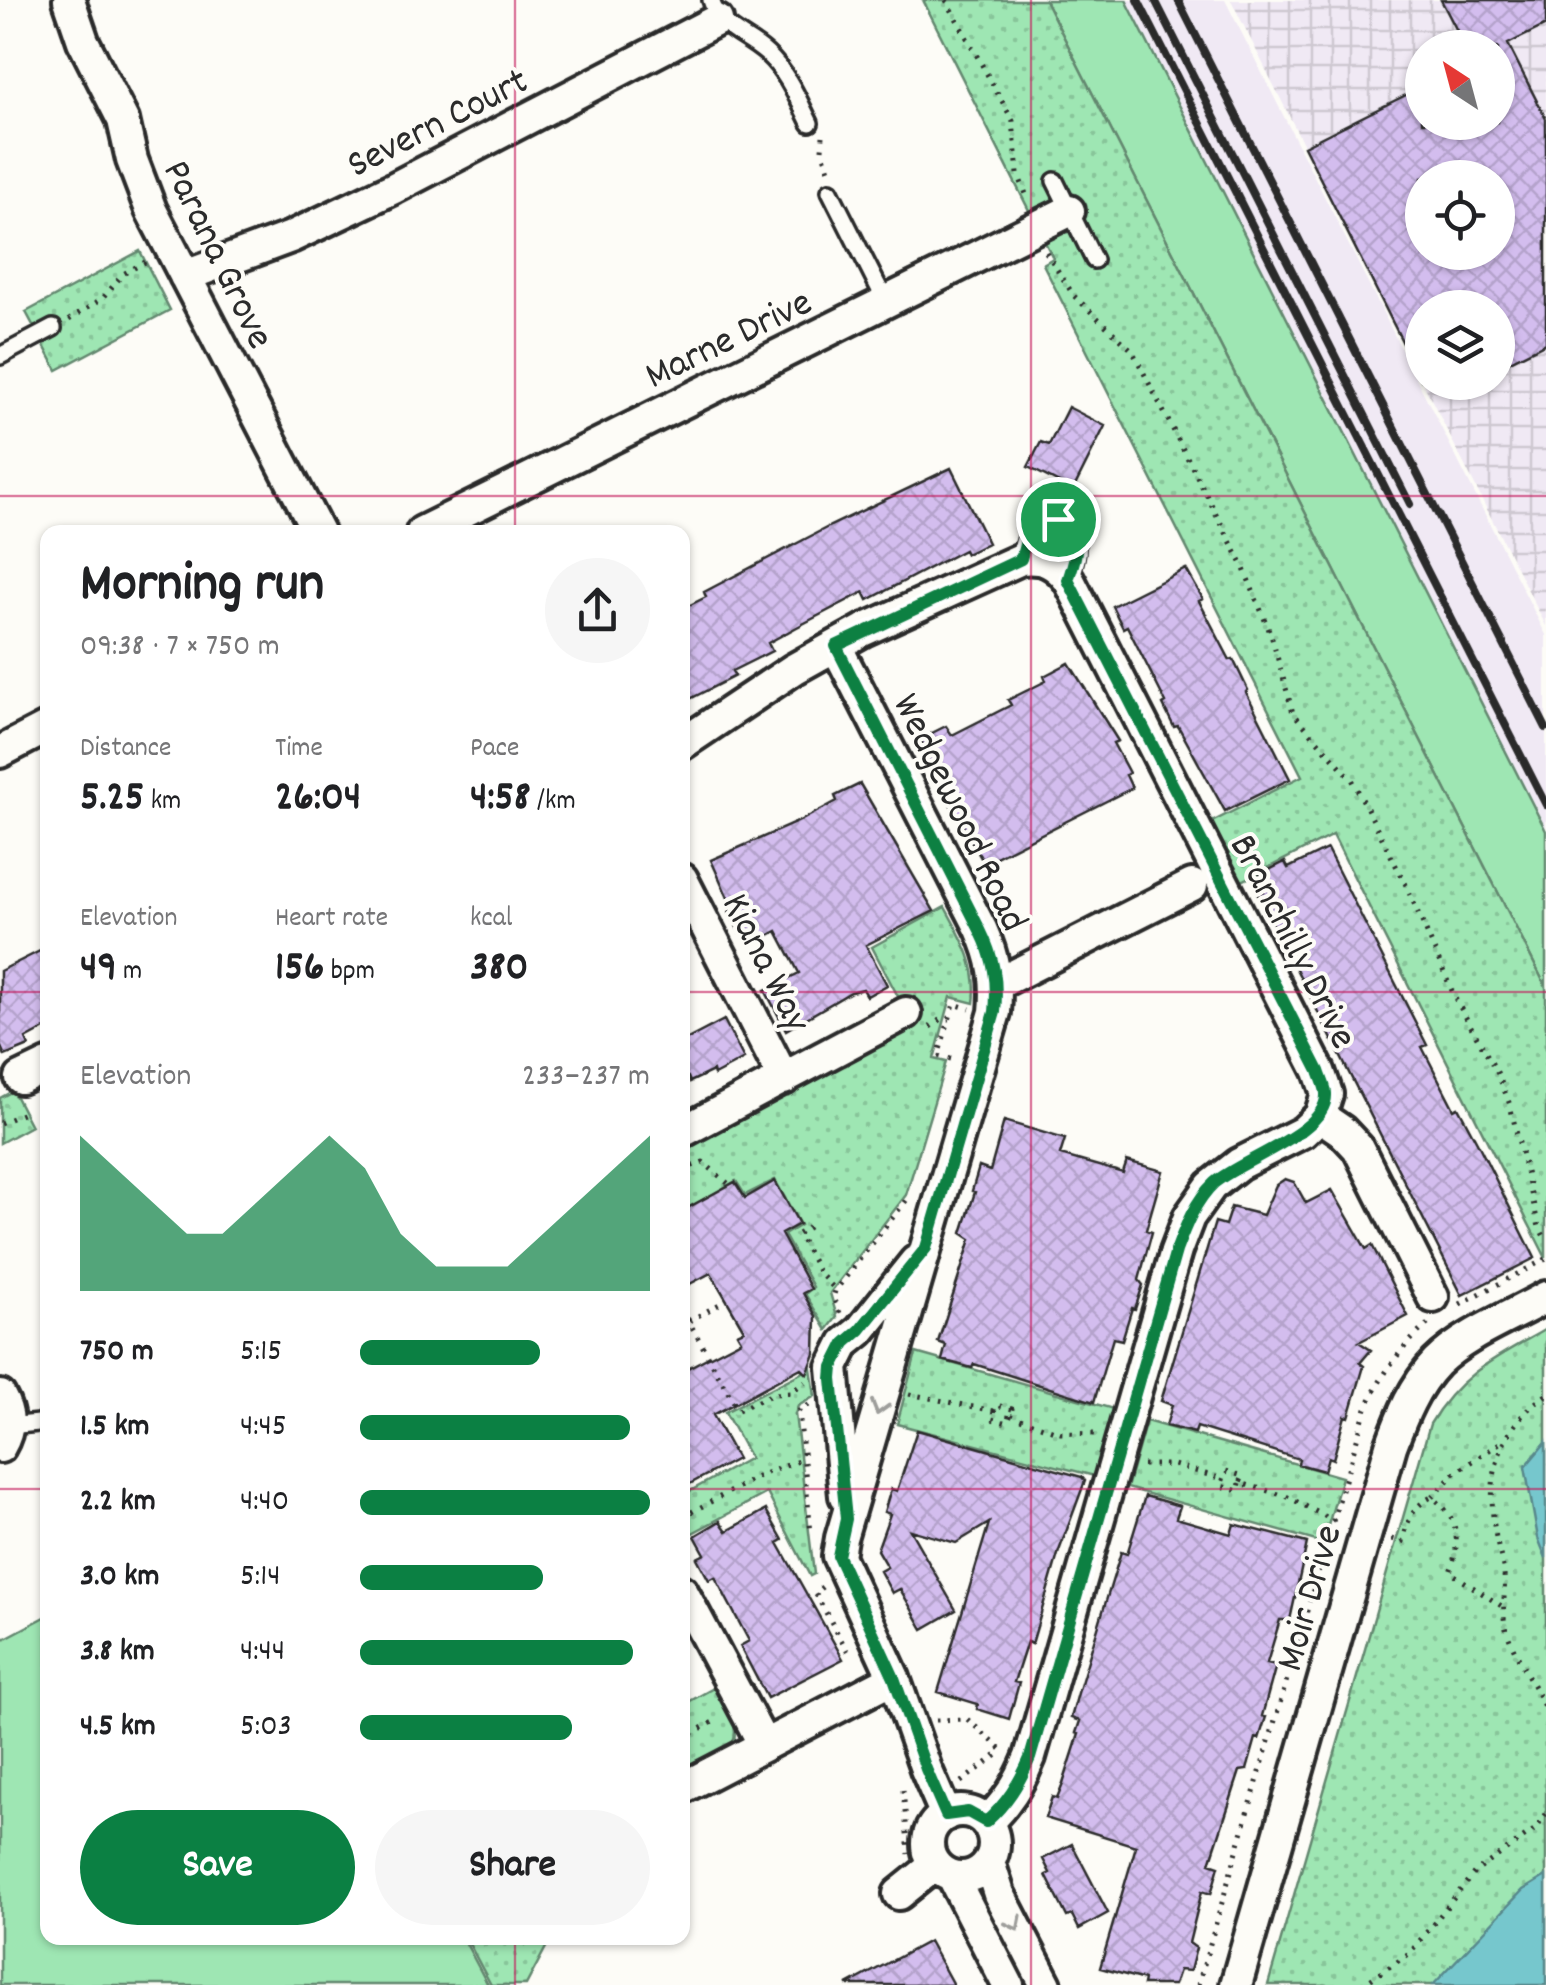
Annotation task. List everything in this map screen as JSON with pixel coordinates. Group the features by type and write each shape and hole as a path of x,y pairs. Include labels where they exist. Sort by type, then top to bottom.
{"street":[{"name":"Parana Grove","path":"69,0 83,41 123,120 132,160 178,263 314,525"},
{"name":"Severn Court","path":"178,263 291,237 394,188 714,10"},
{"name":"Marne Drive","path":"436,525 1068,210"},
{"path":"690,739 836,646 1021,559 1045,559 1058,566 1068,580"},
{"name":"Branchilly Drive","path":"1068,580 1319,1071 1327,1094 1320,1116"},
{"name":"Wedgewood Road","path":"836,646 992,956 988,992 995,1012 838,1556 894,1678 926,1769 950,1801"},
{"path":"0,752 40,731"},
{"path":"988,992 1192,885"},
{"name":"Kiana Way","path":"690,895 784,1079"},
{"path":"690,1128 906,1013"},
{"path":"986,1822 1018,1786 1030,1758 1176,1251 1189,1217 1211,1186 1239,1164 1303,1132 1320,1116 1358,1148 1433,1297"},
{"name":"Wedgewood Road","path":"846,1519 833,1367 850,1327 926,1248"},
{"name":"Moir Drive","path":"1236,1985 1391,1446 1418,1386 1437,1362 1461,1344 1546,1298"},
{"path":"850,1327 886,1324 899,1340"},
{"path":"0,1396 7,1409 5,1436"},
{"path":"690,1606 764,1745"},
{"path":"690,1784 894,1678"},
{"path":"1008,1985 933,1867 928,1837 950,1801 986,1822 994,1842 989,1862 999,1894 1046,1985"},
{"path":"899,1894 933,1867 973,1875 989,1862"}],"lane":[{"path":"714,10 768,55 787,77 810,122"},
{"path":"1054,182 1094,260"},
{"path":"830,190 886,302"},
{"path":"0,356 53,328"},
{"path":"1021,559 1028,534 1040,520 1058,519 1072,530 1078,550 1068,580"},
{"path":"5,1436 40,1425"}],"path":[{"path":"946,0 1013,121 1018,174 1048,258 1074,296 1132,350 1242,564 1271,635 1293,713 1352,780 1397,867 1456,1000 1498,1074 1546,1240"},
{"path":"810,122 820,126 825,165 832,178 830,190"},
{"path":"53,328 103,298 123,274 136,266 178,263"},
{"path":"947,1076 952,1059 938,1056 954,1004 976,1010 988,992"},
{"path":"0,1123 24,1113"},
{"path":"690,1167 702,1162 730,1184"},
{"path":"850,1327 833,1298 836,1290 910,1197 915,1180"},
{"path":"810,1227 798,1234 819,1273 836,1290"},
{"path":"690,1320 725,1302"},
{"path":"690,1323 738,1410 773,1394 790,1393 816,1374"},
{"path":"903,1392 994,1411 996,1404 1012,1409 1010,1415 1060,1432 1107,1437"},
{"path":"1546,1395 1521,1416 1505,1440 1492,1472 1491,1500 1505,1578 1503,1607 1508,1637 1546,1711"},
{"path":"812,1542 800,1411 817,1400"},
{"path":"1130,1464 1174,1466 1223,1479 1226,1472 1243,1476 1240,1484 1286,1496 1332,1521 1404,1542 1408,1518 1422,1502 1454,1474 1505,1440"},
{"path":"690,1513 761,1474 803,1460"},
{"path":"1432,1497 1444,1506 1458,1534 1450,1572 1503,1607"},
{"path":"816,1573 823,1589 815,1593 856,1666"},
{"path":"690,1733 726,1712"},
{"path":"924,1719 967,1719 1006,1749 950,1801"},
{"path":"901,1780 908,1851 933,1867"},
{"path":"1362,1985 1410,1954 1474,1873 1537,1828 1546,1814"}],"shaded area":[{"path":"1126,0 1225,0 1405,356 1405,400 1427,400 1546,635 1546,831"},
{"path":"1231,0 1546,0 1546,626 1432,400 1515,400 1515,290 1405,290 1405,347"}],"green space":[{"path":"923,0 1045,0 1546,987 1546,1258 1333,835 1236,884 1206,825 1302,776 1043,264 1053,258"},
{"path":"1045,0 1126,0 1546,831 1546,987"},
{"path":"140,251 170,310 57,370 26,312"},
{"path":"945,907 972,965 974,1003 951,997 934,1059 946,1062 906,1195 830,1293 837,1317 827,1330 805,1294 813,1287 784,1235 800,1225 775,1180 745,1195 736,1181 690,1207 690,1143 912,1023 872,947"},
{"path":"13,1091 31,1126 0,1143 0,1098"},
{"path":"1546,1329 1546,1985 1268,1985 1430,1424 1467,1379"},
{"path":"916,1353 1117,1410 1098,1477 897,1424"},
{"path":"811,1368 815,1396 798,1406 795,1414 814,1574 810,1576 767,1493 690,1534 690,1491 750,1458 725,1412"},
{"path":"1146,1421 1342,1477 1323,1543 1127,1488"},
{"path":"40,1620 40,1945 467,1945 488,1985 0,1985 0,1641"},
{"path":"719,1685 735,1733 727,1750 690,1772 690,1701"},
{"path":"470,1945 547,1945 526,1985 491,1985"}],"water":[{"path":"1546,1442 1546,1558 1538,1538 1525,1467"},
{"path":"1546,1876 1546,1985 1433,1985 1523,1890"}],"building":[{"path":"1441,0 1546,0 1546,25 1515,40 1515,30 1457,30"},
{"path":"1515,58 1546,119 1546,343 1515,358 1515,290 1405,290 1405,347 1304,146 1405,96 1405,140 1515,140"},
{"path":"1068,407 1105,426 1073,490 1028,467 1041,442 1049,445"},
{"path":"951,468 988,543 966,554 964,550 868,600 864,592 797,627 768,643 772,651 732,671 735,676 690,699 690,605 706,597 704,592"},
{"path":"1186,569 1290,779 1225,811 1178,726 1174,727 1127,626 1123,628 1112,606"},
{"path":"1069,663 1118,741 1113,743 1129,773 1126,775 1132,788 984,863 937,781 933,783 923,761 930,757 920,739 946,726 952,735 1011,705 1008,700 1046,681 1044,676"},
{"path":"860,784 934,911 866,945 887,985 867,996 863,989 851,992 786,1030 765,990 799,973 777,931 754,943 747,930 740,933 711,860 802,820"},
{"path":"1327,849 1427,1045 1422,1047 1454,1109 1458,1107 1479,1146 1535,1258 1462,1295 1258,894 1264,891 1257,876 1285,862 1288,868"},
{"path":"40,951 40,1031 26,1039 29,1046 5,1056 0,1045 0,971"},
{"path":"724,1020 744,1059 690,1082 690,1038"},
{"path":"1004,1121 1065,1139 1060,1155 1123,1173 1127,1161 1163,1171 1146,1230 1152,1232 1139,1280 1143,1285 1122,1340 1113,1338 1094,1402 974,1364 972,1368 942,1360 946,1345 938,1342 971,1239 962,1233 975,1192 972,1191 979,1167 990,1171"},
{"path":"1285,1179 1294,1182 1306,1203 1332,1190 1366,1249 1372,1245 1408,1316 1359,1342 1371,1350 1360,1363 1364,1366 1349,1417 1345,1416 1333,1459 1328,1457 1324,1471 1298,1464 1299,1459 1197,1427 1195,1433 1166,1426 1172,1405 1161,1401 1215,1222 1225,1225 1231,1207 1263,1215 1276,1185"},
{"path":"775,1181 799,1224 781,1234 811,1289 803,1293 816,1316 815,1354 807,1374 801,1368 713,1415 737,1459 690,1484 690,1367 741,1340 737,1333 744,1330 711,1273 690,1284 690,1207 735,1182 745,1198"},
{"path":"917,1430 1085,1481 1059,1551 1032,1644 1027,1642 1014,1682 1019,1683 1009,1719 977,1709 978,1704 938,1692 989,1523 956,1543 910,1530 956,1610 923,1629 900,1589 892,1593 880,1571 887,1567 877,1550 890,1514 884,1512 891,1489 897,1491"},
{"path":"1145,1496 1180,1506 1176,1518 1231,1534 1234,1524 1307,1543 1290,1620 1280,1620 1267,1663 1276,1665 1262,1716 1266,1717 1247,1770 1240,1771 1210,1863 1219,1866 1211,1894 1202,1891 1189,1943 1196,1948 1190,1971 1179,1970 1174,1985 1143,1985 1144,1980 1100,1968 1136,1846 1045,1818 1052,1797 1057,1799 1079,1734 1076,1733 1080,1721 1071,1718 1121,1552 1127,1554"},
{"path":"766,1510 783,1540 778,1543 843,1659 767,1698 740,1646 749,1641 715,1577 709,1580 697,1558 705,1554 695,1536 720,1521 727,1531"},
{"path":"1072,1844 1108,1913 1079,1929 1072,1915 1067,1917 1046,1875 1050,1873 1043,1859"},
{"path":"929,1941 953,1985 847,1985"}],"railway":[{"path":"1138,0 1546,805"},
{"path":"1155,0 1410,504"},
{"path":"1178,0 1546,728"}],"route":[{"path":"1058,519 1072,530 1078,550 1068,580 1319,1071 1327,1094 1320,1116 1303,1132 1239,1164 1211,1186 1189,1217 1030,1758 1018,1786 986,1822 968,1812 946,1815 894,1678 838,1556 846,1519 832,1379 833,1367 845,1343 926,1248 995,1012 998,984 992,956 980,930 836,646 1021,559 1028,534 1040,520 1058,519"}]}
